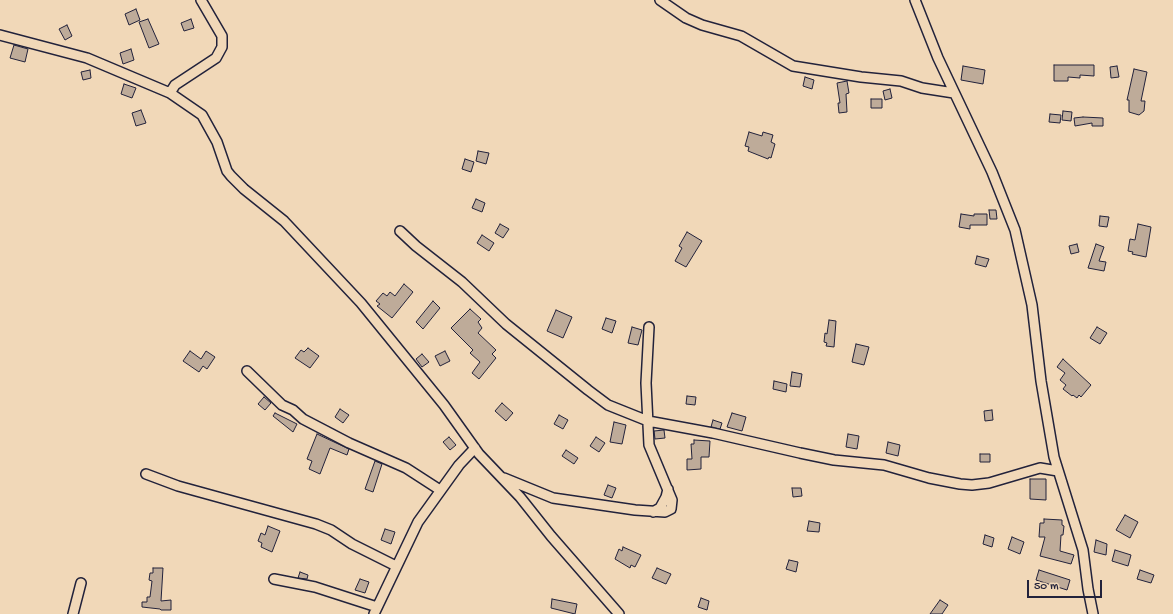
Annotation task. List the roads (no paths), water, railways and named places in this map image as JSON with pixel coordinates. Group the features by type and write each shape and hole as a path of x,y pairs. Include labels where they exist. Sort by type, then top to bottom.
{"street":[{"path":"170,93 175,85 216,58 222,47 222,36 201,0"},
{"path":"660,0 686,18 702,25 741,36 793,66 861,77 902,81 922,88 954,93"},
{"path":"915,0 954,93 992,172 1015,230 1032,305 1041,381 1054,457 1083,550 1093,614"},
{"path":"0,35 87,58 170,93 202,114 217,142 227,171 231,176 244,189 284,221 361,303 444,405 487,463 502,477 619,614"},
{"path":"400,231 416,246 462,282 506,324 588,390 608,405 648,421 720,434 800,454 834,460 884,465 929,478 960,484 972,485 989,483 1040,468 1058,471"},
{"path":"502,477 553,498 653,512 660,508 666,497 668,489 649,445 646,383 649,327"},
{"path":"247,371 282,405 349,443 406,468 440,490"},
{"path":"274,579 315,587 376,611 418,522 459,465 475,448"},
{"path":"146,474 178,486 316,524 396,566"},
{"path":"73,614 81,584"}]}
